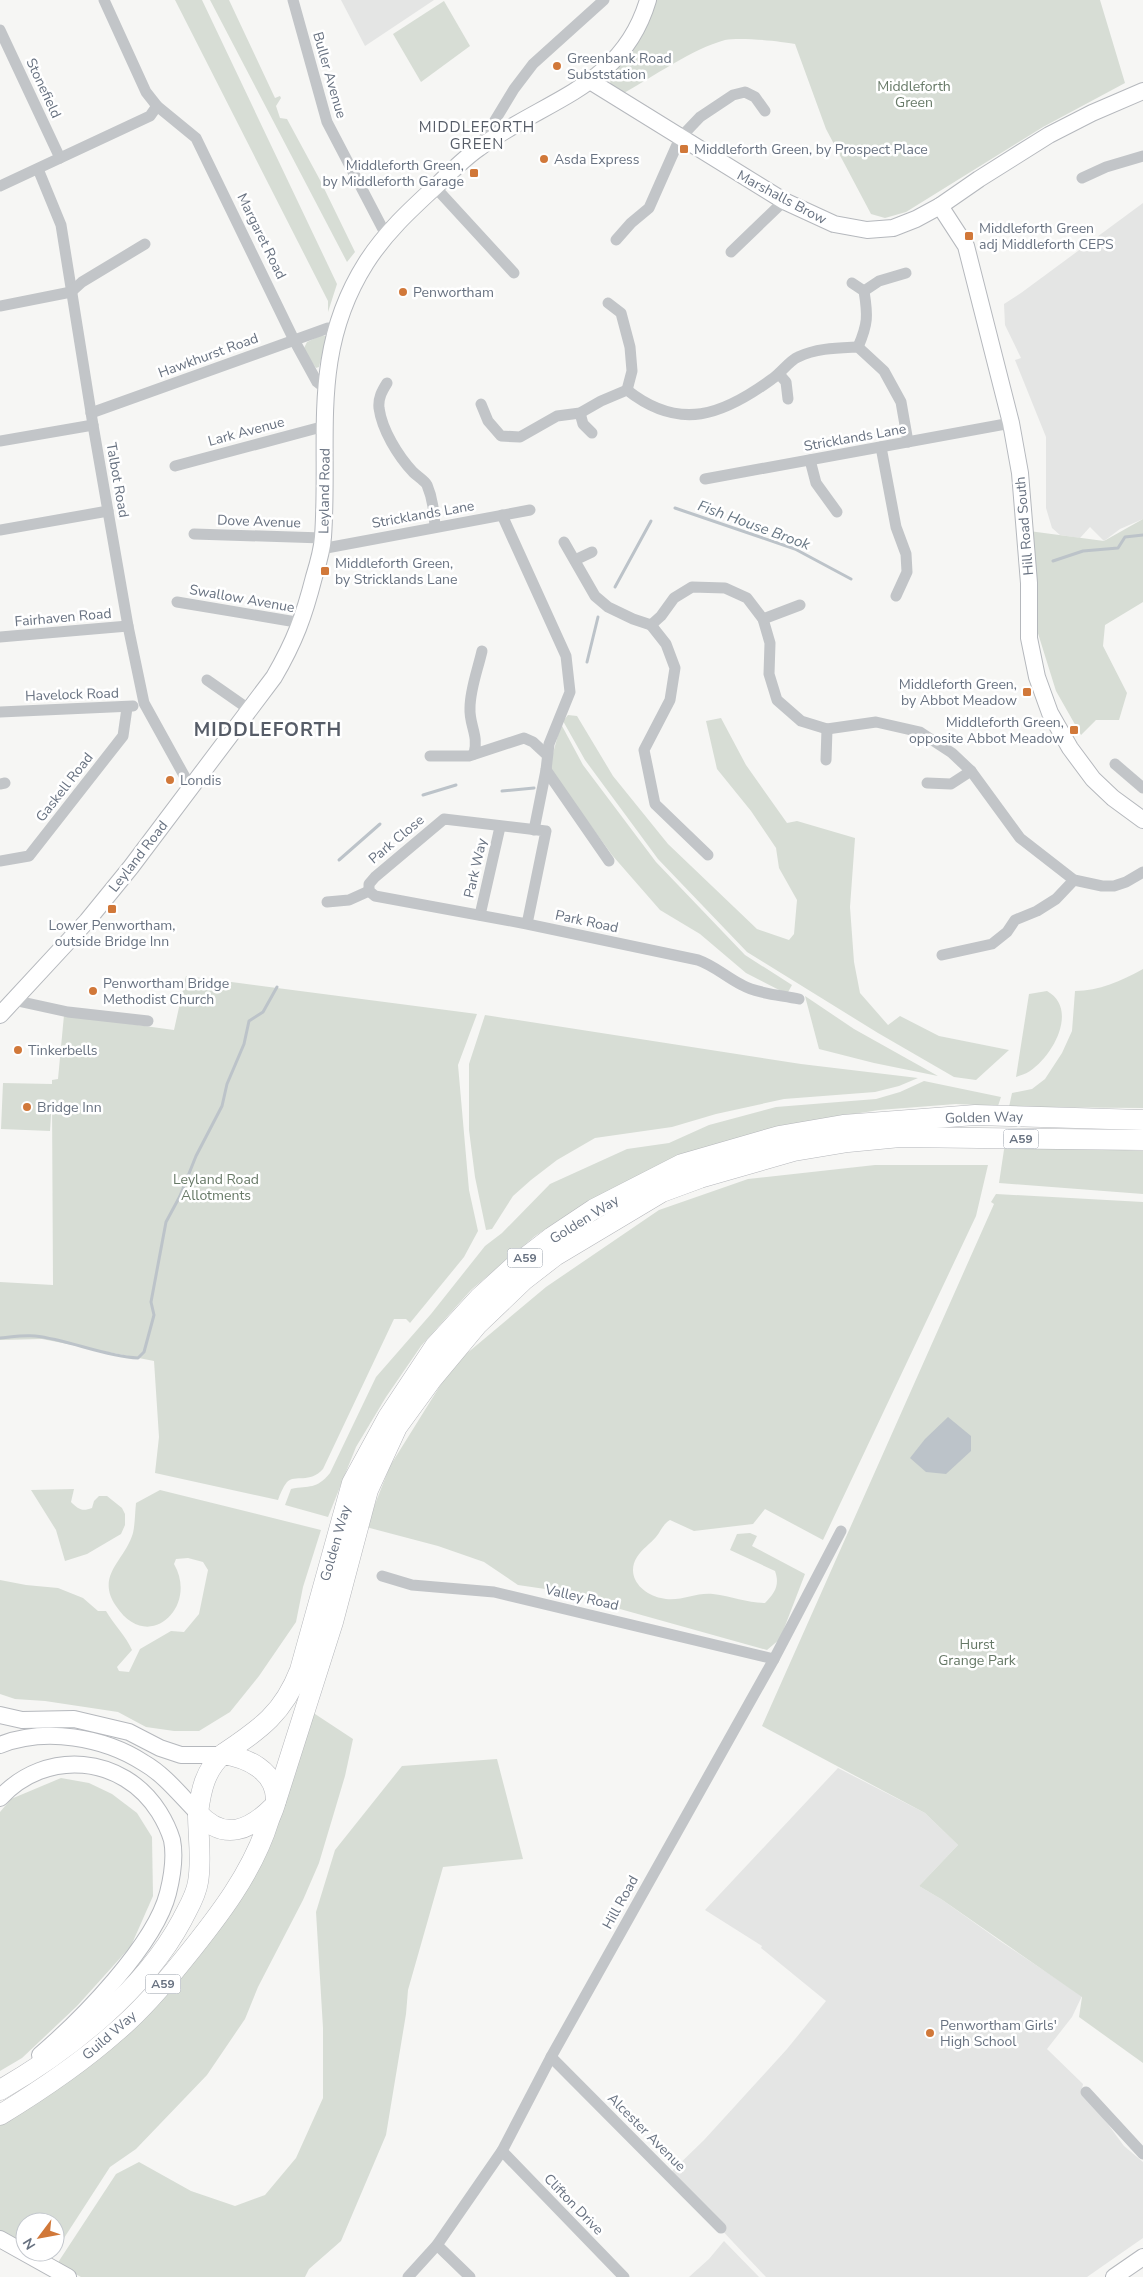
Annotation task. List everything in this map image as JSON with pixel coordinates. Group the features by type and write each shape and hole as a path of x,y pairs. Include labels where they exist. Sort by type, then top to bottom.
{"highway":[{"name":"Golden Way","path":"222,1754 267,1723 292,1690 300,1670 352,1483 388,1417 435,1346 479,1298 512,1268 552,1237 594,1209 682,1164 780,1136 843,1124 975,1114 1143,1120"},
{"name":"Golden Way","path":"274,1804 333,1622 368,1490 397,1427 432,1379 477,1325 524,1280 555,1256 662,1192 700,1178 794,1151 848,1142 900,1137 1143,1140"},
{"path":"198,1813 215,1826 241,1830 251,1826 274,1804 273,1785 266,1773 247,1760 222,1754"},
{"name":"A59","path":"198,1813 206,1775 222,1754"},
{"name":"Guild Way","path":"0,2115 64,2073 118,2031 161,1987 222,1912 262,1841 274,1804"},
{"name":"Guild Way","path":"0,2089 30,2073 82,2035 129,1990 171,1941 192,1901 198,1882 198,1813"}],"main road":[{"name":"Leyland Road","path":"0,1014 86,921 191,788 274,677 302,623 322,544 326,389 335,328 355,282 386,235 478,148 502,132 590,82 614,62 641,22 648,0"},
{"name":"Marshalls Brow","path":"590,82 784,201 834,224 867,230 893,228 916,219 940,206 1049,135 1143,91"},
{"name":"Hill Road South","path":"940,206 966,246 1011,423 1020,473 1029,583 1029,638 1037,678 1050,713 1070,748 1093,779 1113,798 1143,820"},
{"path":"0,1715 22,1720 74,1719 129,1732 181,1755 222,1754"},
{"path":"0,1745 35,1736 56,1736 108,1746 146,1764 166,1780 198,1813"},
{"path":"0,1798 29,1774 50,1767 78,1764 105,1769 131,1781 153,1804 164,1820 172,1840 172,1865 168,1893 160,1915 142,1944 113,1981 65,2034 0,2089"},
{"path":"0,2239 68,2277"},
{"path":"1114,2277 1143,2257"}],"street":[{"name":"Margaret Road","path":"104,0 146,92 157,106 196,138 294,340 317,382 326,389"},
{"name":"Buller Avenue","path":"293,0 327,122 386,235"},
{"path":"478,148 514,89 533,64 604,0"},
{"name":"Stonefield","path":"0,30 60,158"},
{"path":"616,240 631,223 650,208 680,138 700,117 733,94 745,92 756,97 766,111"},
{"path":"0,186 150,116 157,106"},
{"path":"1082,178 1106,167 1143,156"},
{"name":"Talbot Road","path":"38,169 61,225 93,425 128,626 144,703 191,788"},
{"path":"435,187 514,273"},
{"path":"731,252 784,201"},
{"path":"0,306 71,292 82,282 145,244"},
{"path":"864,291 879,281 906,273"},
{"path":"852,283 864,291 867,311 866,328 858,347"},
{"path":"608,302 621,313 630,347 632,371 627,390"},
{"name":"Hawkhurst Road","path":"91,413 328,328 335,328"},
{"path":"627,390 657,409 695,416 725,407 755,391 779,374 797,357 819,350 858,347 884,371 900,402 908,442"},
{"path":"779,374 786,382 788,400"},
{"path":"387,383 380,394 379,408 384,425 397,453 413,472 426,483 432,499 435,527"},
{"path":"481,404 488,421 501,436 520,437 557,416 580,413 601,401 627,390"},
{"path":"580,413 583,424 592,433"},
{"name":"Stricklands Lane","path":"705,479 1011,423"},
{"path":"0,441 93,425"},
{"name":"Lark Avenue","path":"176,466 325,426"},
{"path":"881,447 896,527 906,554 907,572 896,596"},
{"path":"810,460 816,483 837,512"},
{"name":"Stricklands Lane","path":"322,544 530,510"},
{"path":"0,530 108,511"},
{"path":"502,515 566,656 570,692 549,744 546,770 534,830 546,832 527,924"},
{"name":"Dove Avenue","path":"194,534 322,544"},
{"path":"564,542 595,596 608,607 651,625 666,644 675,668 670,700 644,750 655,804 708,855"},
{"path":"575,560 592,552"},
{"path":"651,625 661,616 674,598 692,587 725,588 747,598 764,619 770,643 769,674 777,700 800,721 827,729 876,722 920,732 952,753 971,771 1020,838 1074,880 1102,886 1114,886 1126,882 1143,872"},
{"name":"Swallow Avenue","path":"177,602 302,623"},
{"path":"764,619 800,605"},
{"name":"Fairhaven Road","path":"0,638 128,626"},
{"path":"474,754 476,735 470,715 470,706 482,651"},
{"path":"207,680 250,710"},
{"name":"Havelock Road","path":"0,712 99,707 127,708 144,703"},
{"name":"Gaskell Road","path":"0,861 29,856 123,736 127,708"},
{"path":"826,760 827,729"},
{"path":"430,756 461,757 524,738 533,742 547,755"},
{"path":"1115,764 1143,788"},
{"path":"546,770 609,861"},
{"path":"927,783 951,784 971,771"},
{"name":"Park Close","path":"369,891 370,884 375,876 444,820 534,830"},
{"name":"Park Way","path":"480,915 500,827"},
{"path":"942,955 992,944 1006,932 1015,920 1037,911 1056,899 1074,880"},
{"path":"327,902 349,900 369,891 374,896 480,915"},
{"name":"Park Road","path":"480,915 698,960 712,965 741,985 751,989 799,999"},
{"path":"13,1000 68,1012 148,1021"},
{"name":"Hill Road","path":"408,2277 437,2245 502,2151 551,2058 774,1659 841,1531"},
{"name":"Valley Road","path":"382,1576 412,1585 494,1592 774,1659"},
{"name":"Alcester Avenue","path":"551,2058 721,2228"},
{"path":"1086,2092 1143,2154"},
{"name":"Clifton Drive","path":"502,2151 624,2277"},
{"path":"437,2245 470,2277"}],"shaded area":[{"path":"341,0 434,0 365,46"},
{"path":"1143,203 1143,519 1120,529 1104,541 1090,527 1080,538 1060,535 1052,528 1046,508 1046,437 1015,360 1021,358 1005,325 1004,304"},
{"path":"948,1417 971,1436 971,1451 946,1474 926,1472 910,1458 925,1439"},
{"name":"Penwortham Girls' High School","path":"838,1768 925,1813 958,1845 919,1886 941,1899 1082,1996 1072,2017 1047,2049 1083,2084 1082,2089 1124,2146 1143,2162 1143,2238 1087,2277 766,2277 669,2174 704,2140 787,2049 826,2001 761,1948 762,1946 705,1910"},
{"path":"724,2241 759,2277 689,2277 709,2259"}],"green space":[{"path":"175,0 202,0 337,284 328,312 328,301"},
{"path":"210,0 229,0 275,98 280,96 281,98 276,106 280,118 287,119 320,180 355,252 347,262"},
{"name":"Middleforth Green","path":"653,0 1100,0 1125,83 1043,127 906,212 885,218 871,214 826,129 795,44 750,39 725,40 699,50 622,94 610,85 617,66 640,38"},
{"path":"444,1 470,46 421,82 393,34"},
{"path":"322,335 326,336 326,339 319,367 316,368 303,350 307,342"},
{"path":"1143,519 1143,602 1105,625 1103,646 1127,693 1119,720 1096,720 1081,735 1056,691 1036,627 1029,531 1104,541"},
{"path":"568,715 577,716 613,776 668,844 757,929 789,940 794,934 797,900 779,868 776,848 751,811 717,769 706,721 721,718 746,765 787,823 797,821 855,838 850,907 854,962 860,993 888,1025 900,1016 939,1036 1009,1050 976,1080 954,1077 878,1033 747,952 658,859 585,760 563,721"},
{"path":"561,724 583,765 656,862 745,955 792,985 787,994 746,973 700,934 660,910 612,855 549,768"},
{"path":"1143,969 1143,1108 1009,1107 1012,1093 1032,1089 1045,1079 1062,1053 1072,1031 1075,991 1084,991 1110,984"},
{"name":"Leyland Road Allotments","path":"186,976 477,1014 458,1065 469,1190 478,1231 464,1257 410,1323 406,1319 394,1319 323,1469 318,1474 308,1478 294,1479 287,1482 278,1500 155,1473 159,1437 154,1361 42,1339 0,1340 0,1282 53,1285 52,1100 50,1131 1,1129 3,1083 52,1084 52,1080 58,1079 64,1015 174,1030"},
{"path":"1047,991 1056,999 1061,1009 1062,1020 1059,1032 1054,1044 1039,1064 1028,1072 1016,1077 1029,994"},
{"path":"805,996 854,1029 938,1076 819,1049"},
{"path":"485,1015 801,1064 918,1078 899,1086 875,1092 784,1099 716,1114 672,1127 595,1138 557,1160 531,1180 513,1196 492,1229 486,1230 475,1177 469,1130 469,1064"},
{"path":"924,1081 1001,1097 998,1106 956,1104 879,1110 797,1123 713,1147 589,1201 535,1236 471,1290 421,1346 386,1397 356,1447 328,1517 285,1505 291,1489 317,1484 330,1473 376,1377 431,1314 485,1246 502,1233 550,1184 627,1149 669,1143 709,1125 776,1107 876,1099 900,1092"},
{"path":"1005,1143 1143,1151 1143,1194 999,1183"},
{"path":"875,1165 988,1165 976,1216 823,1540 765,1509 753,1524 694,1531 670,1520 639,1554 634,1564 633,1571 637,1583 654,1596 674,1599 700,1594 713,1594 765,1603 777,1585 775,1571 730,1550 737,1534 750,1533 757,1536 752,1546 805,1574 780,1639 767,1650 552,1590 518,1585 484,1562 438,1546 366,1527 390,1466 453,1365 546,1287 659,1210 748,1179"},
{"name":"Hurst Grange Park","path":"996,1194 1143,1202 1143,2063 1079,2017 1082,1997 941,1899 919,1886 958,1845 925,1813 762,1726 994,1204 991,1202"},
{"path":"74,1489 71,1502 83,1510 92,1508 94,1501 99,1496 107,1496 122,1508 125,1514 125,1525 121,1534 87,1554 65,1561 56,1530 31,1490"},
{"path":"160,1490 321,1530 303,1587 296,1622 259,1676 230,1712 199,1731 174,1731 146,1727 118,1712 45,1701 15,1699 0,1694 0,1580 58,1588 83,1598 98,1611 106,1611 132,1650 117,1667 119,1671 129,1672 140,1649 171,1631 184,1632 199,1614 208,1570 203,1562 188,1558 176,1559 174,1564 180,1580 180,1596 175,1609 166,1620 155,1626 142,1626 129,1620 116,1606 110,1595 110,1577 133,1533 136,1503"},
{"path":"312,1712 353,1739 345,1776 319,1863 303,1900 258,1987 245,2019 207,2075 136,2149 110,2167 65,2237 65,2212 15,2212 15,2239 0,2231 0,2124 206,1943"},
{"path":"497,1759 523,1859 443,1867 408,1990 406,2014 386,2135 341,2241 309,2269 305,2277 81,2277 57,2264 58,2262 65,2262 65,2252 116,2174 139,2162 191,2191 235,2206 265,2195 296,2158 323,2098 323,2028 316,1912 335,1850 402,1766"},
{"path":"61,1778 89,1783 112,1794 137,1813 152,1837 153,1896 131,1946 77,2006 22,2058 0,2071 0,1812 11,1799"}],"waterway":[{"name":"Fish House Brook","path":"675,508 795,549 851,579"},
{"name":"Fish House Brook","path":"615,587 651,521"},
{"name":"Fish House Brook","path":"1053,561 1083,551 1118,548 1125,537 1143,535"},
{"name":"Fish House Brook","path":"587,662 598,617"},
{"name":"Fish House Brook","path":"423,795 456,785"},
{"name":"Fish House Brook","path":"502,791 534,788"},
{"name":"Fish House Brook","path":"339,860 380,824"},
{"name":"Fish House Brook","path":"0,1338 35,1336 125,1357 138,1358 144,1352 154,1315 151,1302 166,1222 180,1196 196,1156 222,1106 227,1084 244,1044 249,1021 263,1012 277,987"}],"place":[{"name":"Greenbank Road Subststation","path":"557,66"},
{"name":"Middleforth Green, by Prospect Place","path":"684,149"},
{"name":"Asda Express","path":"544,159"},
{"name":"Middleforth Green, by Middleforth Garage","path":"474,173"},
{"name":"Middleforth Green adj Middleforth CEPS","path":"969,236"},
{"name":"Penwortham","path":"403,292"},
{"name":"Middleforth Green, by Stricklands Lane","path":"325,571"},
{"name":"Middleforth Green, by Abbot Meadow","path":"1027,692"},
{"name":"Middleforth Green, opposite Abbot Meadow","path":"1074,730"},
{"name":"Londis","path":"170,780"},
{"name":"Lower Penwortham, outside Bridge Inn","path":"112,909"},
{"name":"Penwortham Bridge Methodist Church","path":"93,991"},
{"name":"Tinkerbells","path":"18,1050"},
{"name":"Bridge Inn","path":"27,1107"},
{"name":"Penwortham Girls' High School","path":"930,2033"}],"district":[{"name":"MIDDLEFORTH GREEN","path":"477,136"},
{"name":"MIDDLEFORTH","path":"268,729"}]}
